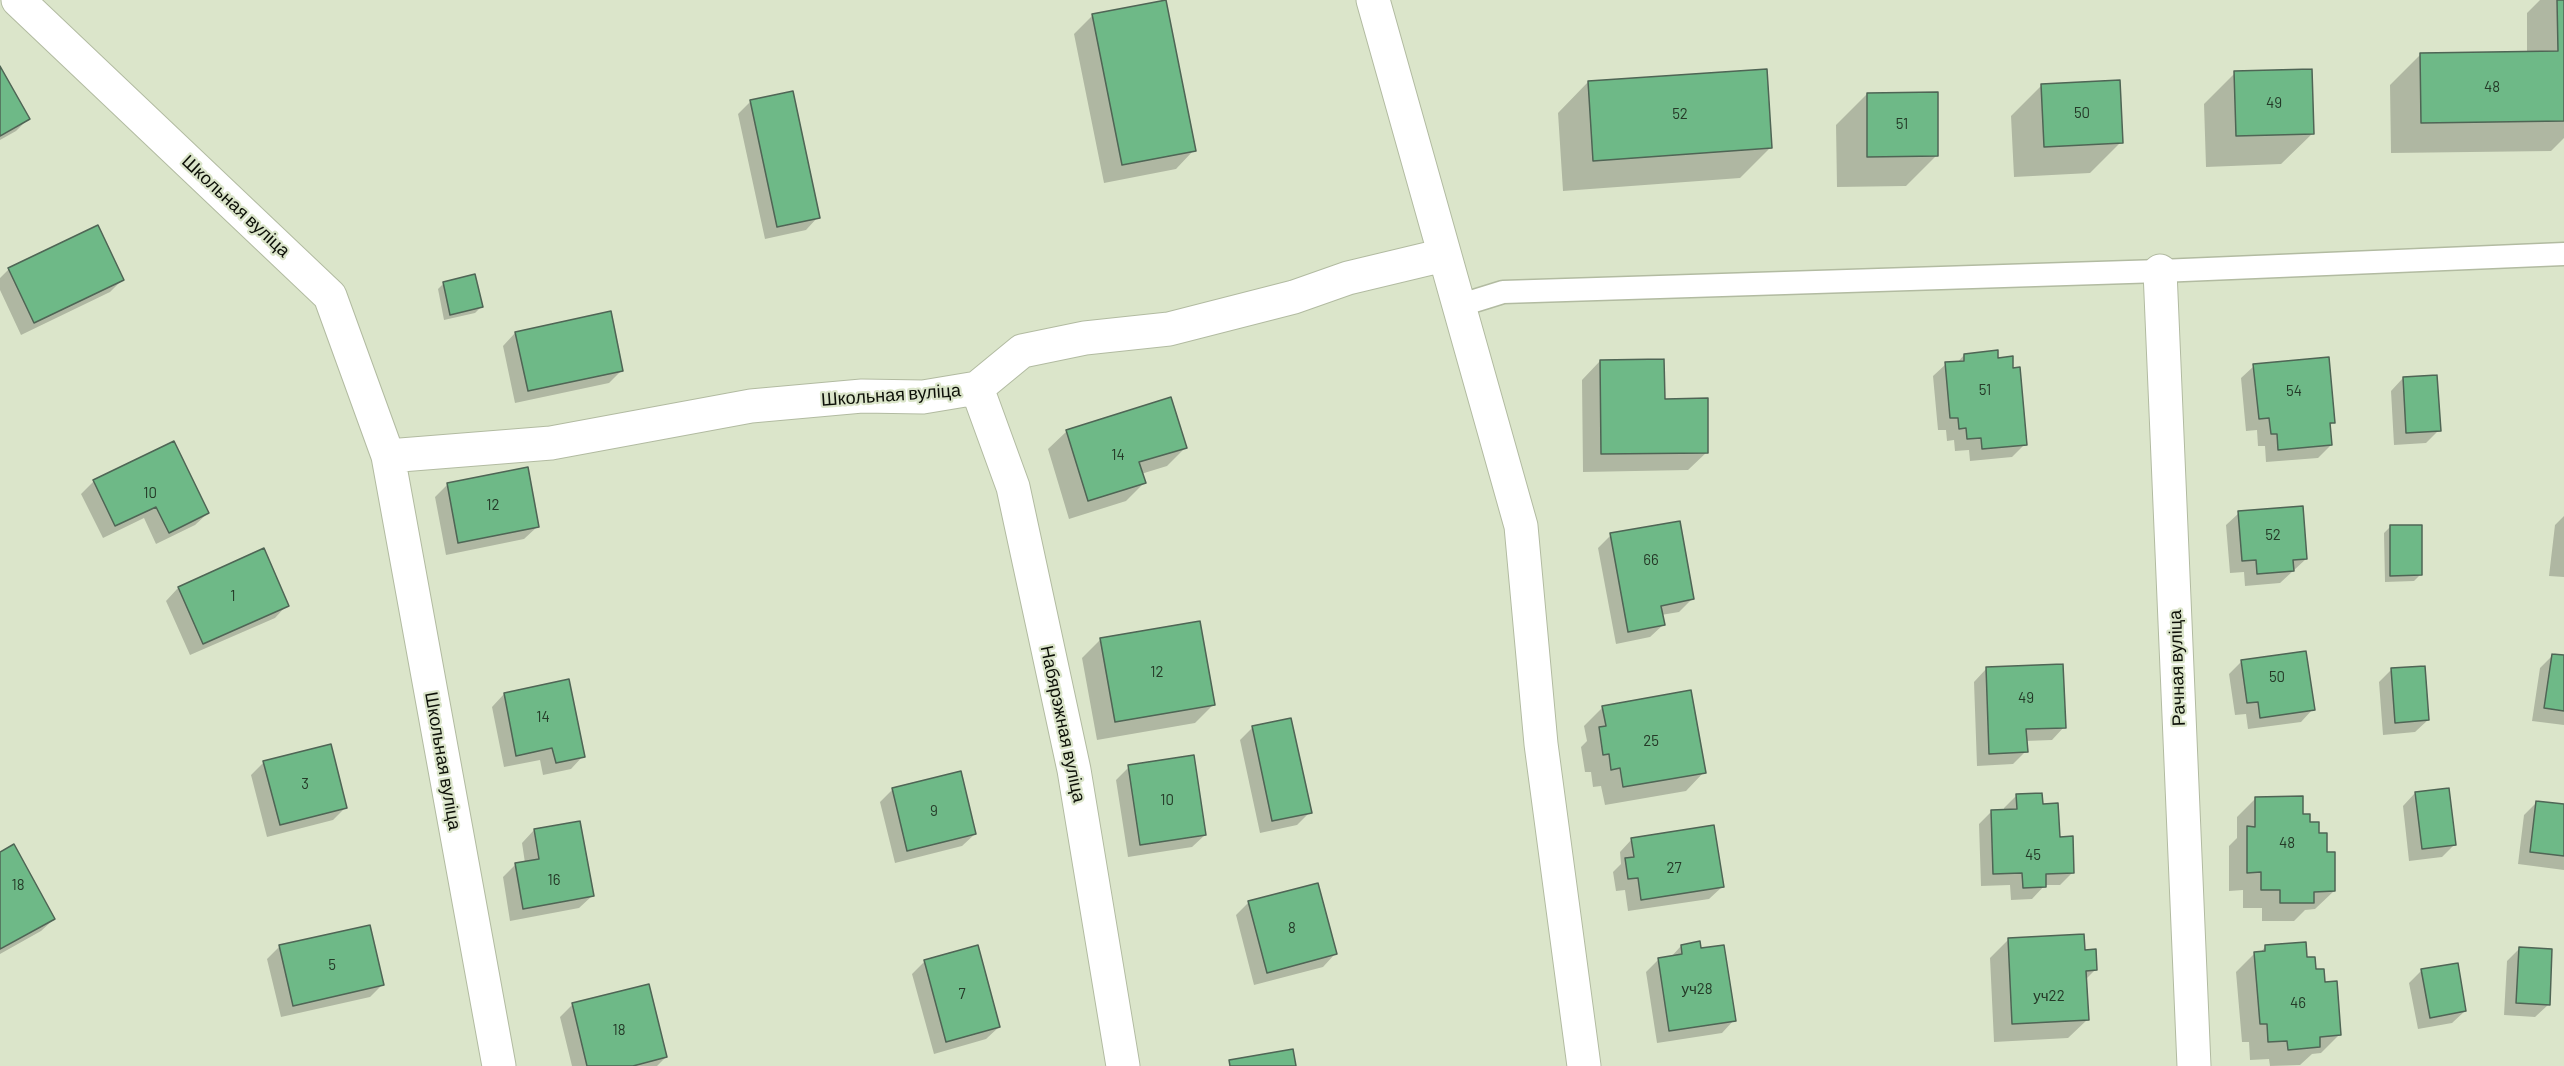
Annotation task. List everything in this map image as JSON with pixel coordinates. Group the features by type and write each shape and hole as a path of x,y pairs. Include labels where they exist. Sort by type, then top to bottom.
{"street":[{"name":"Школьная вуліца","path":"18,0 330,296 388,456 499,1066"},
{"path":"1373,0 1521,526 1541,744 1584,1066"},
{"name":"Школьная вуліца","path":"388,456 551,443 751,406 862,396 923,397 977,388 1022,351 1085,338 1169,329 1294,297 1348,278 1444,255"},
{"name":"Рачная вуліца","path":"2160,271 2194,1066"},
{"name":"Набярэжная вуліца","path":"977,388 1013,487 1074,770 1123,1066"}],"lane":[{"path":"1458,306 1503,292 2160,271 2564,254"}],"building":[{"path":"1166,0 1196,151 1122,165 1092,14"},
{"path":"2557,0 2564,0 2564,121 2421,123 2420,53 2558,51"},
{"path":"0,66 30,119 0,136"},
{"path":"1767,69 1772,148 1593,161 1588,81"},
{"path":"2312,69 2314,134 2236,136 2234,71"},
{"path":"2120,80 2123,143 2044,147 2041,84"},
{"path":"793,91 820,218 777,227 750,100"},
{"path":"1938,92 1938,156 1867,157 1867,93"},
{"path":"98,225 124,280 34,323 8,268"},
{"path":"475,274 483,307 450,315 443,282"},
{"path":"611,311 623,371 528,391 515,332"},
{"path":"1998,350 1998,358 2013,356 2013,368 2020,367 2027,445 1982,449 1981,438 1967,439 1966,428 1959,429 1958,418 1950,418 1945,362 1964,361 1964,354"},
{"path":"2329,357 2335,423 2330,423 2332,445 2278,450 2277,434 2271,434 2269,418 2259,419 2253,364"},
{"path":"1664,359 1665,399 1708,398 1708,453 1601,454 1600,360"},
{"path":"2437,375 2441,431 2406,433 2403,377"},
{"path":"1171,397 1187,448 1139,462 1146,483 1088,501 1066,430"},
{"path":"174,441 209,513 169,533 156,507 115,526 93,480"},
{"path":"528,467 539,527 458,543 447,483"},
{"path":"2303,506 2307,559 2293,560 2294,571 2257,574 2256,560 2242,561 2238,511"},
{"path":"1680,521 1694,599 1661,606 1665,625 1628,632 1610,533"},
{"path":"2390,525 2422,525 2422,575 2390,576"},
{"path":"264,548 289,606 203,644 178,587"},
{"path":"1200,621 1215,705 1115,722 1100,638"},
{"path":"2306,651 2315,710 2260,718 2258,702 2247,703 2241,660"},
{"path":"2552,654 2564,655 2564,711 2544,708"},
{"path":"2063,664 2066,728 2026,729 2028,752 1989,754 1986,667"},
{"path":"2425,666 2429,720 2395,723 2391,668"},
{"path":"569,679 585,757 556,763 552,748 516,756 504,693"},
{"path":"1691,690 1706,773 1623,787 1620,768 1611,770 1609,754 1603,755 1599,727 1606,726 1602,706"},
{"path":"1291,718 1312,813 1272,821 1252,726"},
{"path":"331,744 347,808 280,825 263,761"},
{"path":"1194,755 1206,835 1140,845 1128,765"},
{"path":"961,771 976,834 907,851 892,788"},
{"path":"2449,788 2456,845 2422,849 2415,792"},
{"path":"2042,793 2043,804 2058,803 2060,837 2073,836 2074,873 2046,874 2046,887 2023,888 2022,873 1993,874 1991,810 2017,809 2016,794"},
{"path":"2303,796 2303,814 2310,814 2310,822 2319,822 2319,833 2327,833 2327,852 2335,852 2335,891 2314,892 2314,903 2280,903 2280,890 2261,890 2261,872 2247,873 2247,826 2255,827 2255,797"},
{"path":"2536,801 2564,804 2564,856 2530,852"},
{"path":"580,821 594,896 523,909 515,863 539,859 534,829"},
{"path":"1714,825 1724,887 1641,900 1638,878 1628,879 1625,858 1634,857 1631,838"},
{"path":"14,844 55,919 0,949 0,852"},
{"path":"1318,883 1337,954 1267,973 1248,901"},
{"path":"370,925 384,985 293,1006 279,945"},
{"path":"2084,934 2085,950 2096,949 2097,970 2086,971 2089,1020 2012,1024 2008,938"},
{"path":"1700,941 1701,948 1724,945 1736,1021 1669,1031 1658,958 1682,954 1681,945"},
{"path":"2306,942 2307,957 2315,957 2316,969 2324,969 2325,982 2337,981 2341,1035 2320,1037 2320,1047 2288,1050 2287,1041 2268,1042 2267,1024 2260,1024 2254,952 2265,951 2265,945"},
{"path":"978,945 1000,1027 946,1042 924,960"},
{"path":"2519,947 2552,949 2550,1005 2516,1003"},
{"path":"2458,963 2466,1011 2430,1018 2421,969"},
{"path":"649,984 667,1057 633,1066 587,1066 572,1003"},
{"path":"1293,1049 1296,1066 1230,1066 1229,1060"}]}
